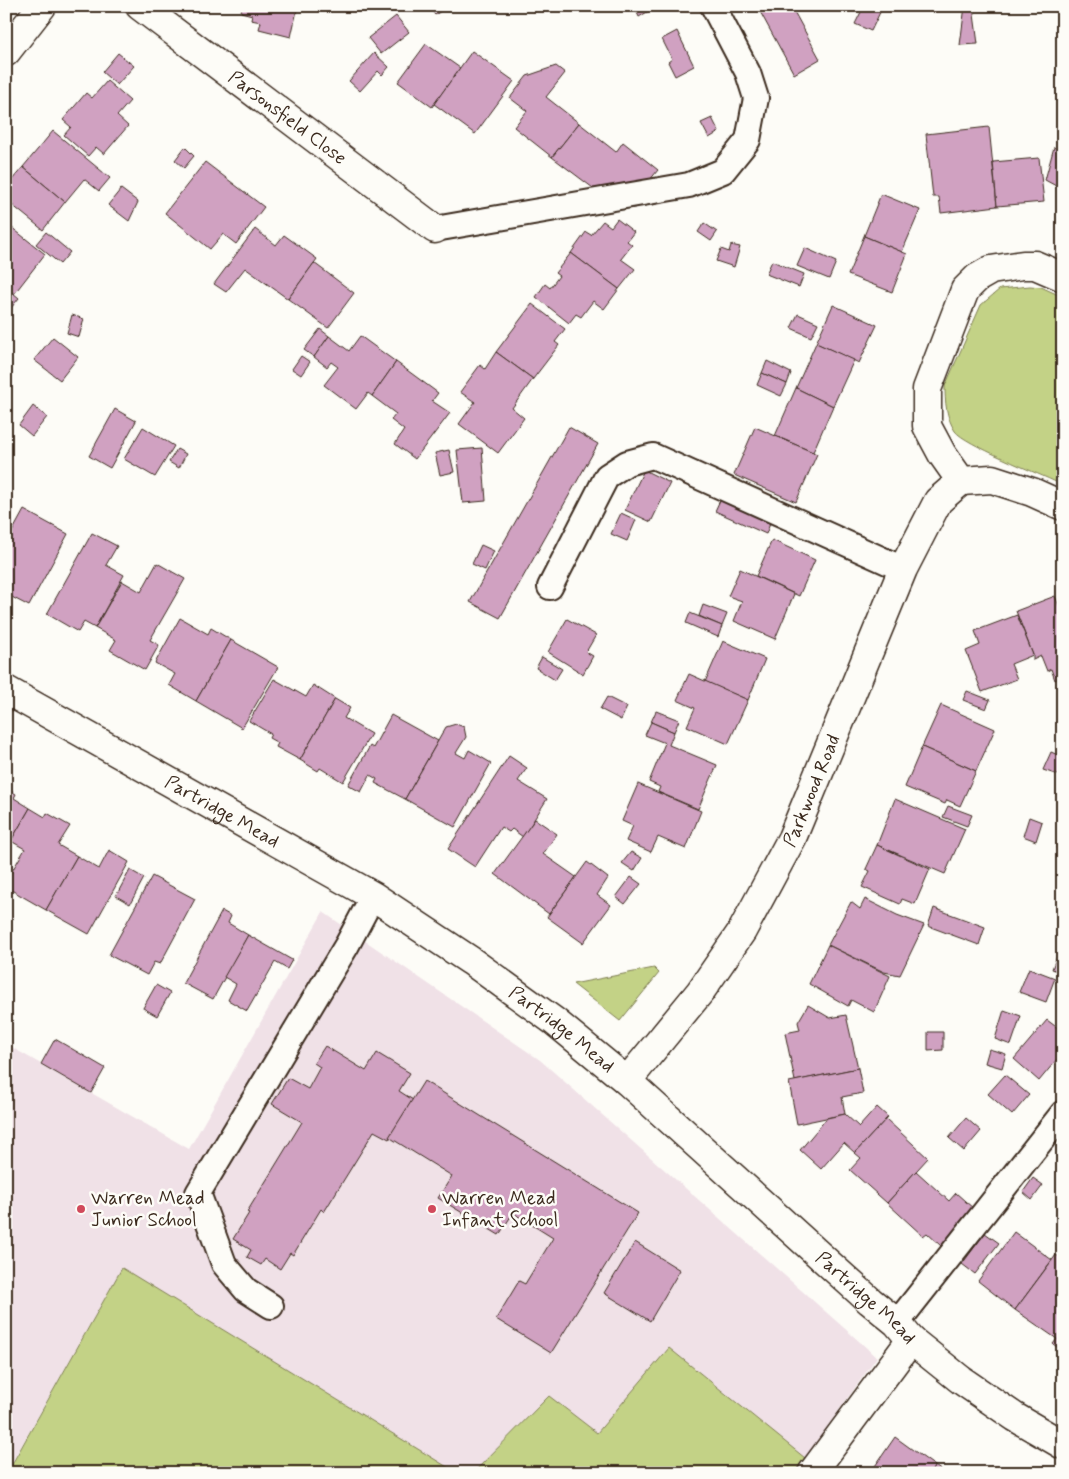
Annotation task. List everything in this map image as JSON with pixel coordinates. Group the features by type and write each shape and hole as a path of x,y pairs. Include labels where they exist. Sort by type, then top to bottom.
{"street":[{"path":"6,52 42,6"},
{"name":"Parsonsfield Close","path":"140,6 435,229"},
{"path":"1063,277 1035,265 1023,265 990,270 977,278 965,290 927,389 927,426 942,454 961,481 992,479 1032,492 1063,506"},
{"name":"Parkwood Road","path":"627,1081 700,992 742,931 792,838 903,569 938,501 961,481"},
{"name":"Partridge Mead","path":"6,690 373,896 471,961 554,1021 627,1081 904,1332 961,1380 1063,1446"},
{"path":"812,1473 904,1332"}],"lane":[{"path":"435,229 689,185 723,171 748,140 756,98 748,73 713,6"},
{"path":"550,586 606,476 627,463 653,456 903,569"},
{"path":"271,1306 246,1290 224,1264 198,1193 347,945 373,896"},
{"path":"904,1332 1063,1113"}],"shaded area":[{"name":"Warren Mead Infant School","path":"323,912 540,1060 877,1357 805,1458 669,1348 597,1434 549,1396 473,1473 457,1473 122,1268 6,1473 6,1044 189,1149"}],"green space":[{"path":"1030,286 1041,287 1063,297 1063,484 961,437 952,426 945,398 945,386 981,305 1000,289"},
{"path":"654,968 659,973 620,1021 573,984"},
{"path":"122,1268 457,1473 7,1473"},
{"path":"669,1348 805,1458 794,1473 473,1473 549,1396 597,1433"}],"building":[{"path":"242,6 298,6 291,37 259,29 261,22 251,20 252,15 241,12"},
{"path":"428,6 448,6 435,15"},
{"path":"628,6 657,6 639,17 635,8 631,11"},
{"path":"757,6 791,6 820,59 794,74"},
{"path":"864,6 883,6 871,31 855,24"},
{"path":"965,6 973,7 978,44 960,45"},
{"path":"396,16 409,32 381,54 368,38"},
{"path":"677,31 694,66 675,76 668,62 672,59 662,39"},
{"path":"426,44 460,68 432,107 398,82"},
{"path":"472,51 514,81 475,134 434,104"},
{"path":"118,53 134,66 117,85 102,72"},
{"path":"374,53 389,67 382,75 378,71 360,91 349,81"},
{"path":"556,66 565,73 546,97 579,123 552,157 514,127 527,111 510,98 527,76"},
{"path":"107,81 130,101 117,116 128,126 104,154 96,147 88,156 64,135 71,127 63,120 86,93 92,98"},
{"path":"712,118 719,132 709,138 701,123"},
{"path":"579,123 616,152 623,142 658,170 649,181 597,191 552,157"},
{"path":"989,127 997,206 941,213 939,197 933,197 926,134"},
{"path":"53,131 110,178 99,191 84,179 65,202 23,167"},
{"path":"1063,137 1063,150 1058,148"},
{"path":"185,147 194,156 184,168 175,160"},
{"path":"1054,147 1063,152 1063,179 1058,187 1045,180"},
{"path":"1039,158 1044,202 997,206 993,162"},
{"path":"205,162 264,207 236,244 223,234 210,249 165,213"},
{"path":"23,167 65,202 43,230 6,200 6,187"},
{"path":"121,189 138,202 129,221 108,205"},
{"path":"881,194 920,210 902,252 864,236"},
{"path":"617,219 634,232 627,241 632,245 621,259 635,269 619,289 571,253 586,232 591,235 603,221 611,227"},
{"path":"6,223 45,254 14,294 6,287"},
{"path":"704,223 717,232 711,241 698,232"},
{"path":"255,229 276,245 284,235 317,259 288,299 245,268 226,292 214,284"},
{"path":"46,232 70,252 60,264 36,244"},
{"path":"864,236 907,254 892,292 848,275"},
{"path":"731,245 740,247 734,267 716,261 721,249 729,252"},
{"path":"805,248 836,262 829,279 797,266"},
{"path":"571,253 619,289 604,309 593,301 581,317 576,314 569,323 536,297 545,284 550,288 559,276 555,273"},
{"path":"772,261 804,274 799,287 766,274"},
{"path":"314,263 354,293 328,328 288,299"},
{"path":"6,287 19,298 6,314"},
{"path":"532,304 565,329 555,342 559,345 533,379 496,352"},
{"path":"833,305 877,325 859,363 816,343"},
{"path":"798,314 818,323 811,337 791,328"},
{"path":"72,315 84,319 79,337 67,333"},
{"path":"320,329 329,336 314,357 304,350"},
{"path":"329,336 349,351 360,336 396,362 372,396 368,393 356,409 324,385 338,367 331,362 327,367 314,357"},
{"path":"53,337 78,357 60,380 34,360"},
{"path":"816,343 854,360 833,406 796,388"},
{"path":"496,352 533,379 512,408 524,418 498,453 459,424 475,402 460,392 480,365 485,369"},
{"path":"301,356 310,362 301,375 292,369"},
{"path":"767,361 791,373 787,384 762,373"},
{"path":"396,362 438,393 432,401 450,413 415,459 395,444 404,430 391,420 396,414 372,396"},
{"path":"762,373 787,384 781,396 757,385"},
{"path":"796,388 833,406 813,452 775,436"},
{"path":"33,406 47,417 32,436 19,425"},
{"path":"115,409 136,421 110,468 89,456"},
{"path":"143,427 174,446 155,477 124,459"},
{"path":"569,427 598,444 500,618 470,602"},
{"path":"755,427 817,454 796,502 734,475"},
{"path":"482,448 486,501 463,503 457,450"},
{"path":"177,449 186,454 179,468 169,462"},
{"path":"449,450 454,472 440,475 435,453"},
{"path":"644,470 670,483 651,522 625,510"},
{"path":"721,498 771,521 766,534 715,511"},
{"path":"24,510 68,534 29,606 6,594 6,543"},
{"path":"621,513 636,520 627,541 611,534"},
{"path":"92,533 117,546 106,565 124,575 95,628 84,622 78,632 47,614"},
{"path":"772,540 815,560 799,596 756,576"},
{"path":"481,545 494,551 485,570 472,564"},
{"path":"157,563 185,579 150,640 159,645 145,670 110,650 116,640 95,628 122,581 141,592"},
{"path":"740,569 794,594 775,639 734,621 742,601 728,596"},
{"path":"1055,596 1063,616 1063,647 1059,648 1063,659 1063,664 1060,665 1063,676 1055,680 1051,669 1047,671 1041,656 1033,660 1033,655 1016,611"},
{"path":"703,605 727,614 722,626 699,616"},
{"path":"690,613 722,626 718,637 686,623"},
{"path":"1017,615 1033,655 1011,664 1017,679 982,692 966,651 980,645 975,631"},
{"path":"180,618 208,634 211,628 231,640 196,701 169,685 175,674 155,663"},
{"path":"567,619 596,635 586,652 593,656 583,674 548,652"},
{"path":"231,640 278,667 242,728 196,701"},
{"path":"723,641 765,659 748,700 705,682"},
{"path":"542,657 562,669 555,680 536,668"},
{"path":"689,674 748,700 728,744 687,726 695,708 677,700"},
{"path":"274,679 306,697 313,685 335,699 300,760 276,747 278,743 269,738 271,734 249,721"},
{"path":"967,691 990,700 986,709 963,700"},
{"path":"607,697 627,707 621,720 600,709"},
{"path":"335,699 350,708 344,718 371,734 343,782 320,768 318,771 300,760"},
{"path":"941,705 995,729 976,771 922,747"},
{"path":"656,711 679,720 674,732 651,722"},
{"path":"391,715 438,741 405,799 375,783 377,779 370,775 361,792 348,785 370,746 373,748"},
{"path":"651,722 674,732 669,745 717,765 698,809 658,792 660,787 649,782 665,743 645,735"},
{"path":"456,724 464,727 466,737 456,753 465,758 469,750 491,763 455,827 405,799 446,727"},
{"path":"922,747 976,771 960,806 947,800 945,804 905,787"},
{"path":"1051,752 1063,757 1063,763 1058,775 1043,770"},
{"path":"509,756 527,768 518,781 547,799 523,837 512,829 509,832 501,827 475,867 448,849"},
{"path":"638,784 701,811 686,849 658,837 651,852 626,841 633,826 622,821"},
{"path":"6,788 16,794 14,798 30,808 11,841 6,839"},
{"path":"895,799 965,829 945,874 877,845"},
{"path":"948,806 972,815 967,826 943,817"},
{"path":"30,808 45,817 47,813 70,826 58,845 77,856 46,910 6,887 6,881 25,849 11,841"},
{"path":"1029,817 1042,822 1036,841 1023,836"},
{"path":"535,819 557,834 543,854 576,877 549,914 495,874"},
{"path":"1061,833 1063,834 1063,851 1056,848"},
{"path":"877,845 930,869 915,904 902,899 900,904 862,887 870,871 866,869"},
{"path":"109,850 129,862 89,934 46,910 77,856 99,869"},
{"path":"631,852 642,858 634,871 622,863"},
{"path":"587,862 608,878 597,895 611,905 583,943 547,917"},
{"path":"130,870 144,878 130,904 116,896"},
{"path":"152,876 195,899 160,964 154,962 147,975 109,955"},
{"path":"631,877 641,884 625,904 616,897"},
{"path":"865,899 897,915 924,925 900,975 884,972 828,945 851,902 860,909"},
{"path":"934,908 985,927 979,945 928,926"},
{"path":"222,911 231,916 228,923 248,935 213,999 183,983"},
{"path":"248,935 292,960 287,969 275,962 247,1011 228,1000 236,984 224,977"},
{"path":"1063,940 1063,973 1052,969"},
{"path":"828,945 890,976 874,1012 851,1000 848,1006 809,984"},
{"path":"1029,968 1055,978 1046,1002 1019,992"},
{"path":"156,985 170,993 157,1016 143,1008"},
{"path":"808,1005 830,1018 846,1015 858,1068 795,1081 785,1033 800,1030 798,1022"},
{"path":"1004,1010 1021,1016 1011,1045 995,1039"},
{"path":"1047,1020 1063,1032 1063,1052 1039,1081 1014,1059"},
{"path":"928,1032 943,1032 943,1050 928,1051"},
{"path":"55,1039 105,1068 91,1093 41,1064"},
{"path":"325,1046 366,1071 377,1053 410,1073 399,1091 413,1100 389,1139 374,1131 324,1212 321,1209 293,1255 290,1253 280,1269 265,1259 261,1265 247,1257 251,1250 233,1239 249,1213 247,1212 302,1122 272,1104 288,1078 308,1089 320,1067 314,1063"},
{"path":"989,1049 1006,1054 1002,1068 985,1063"},
{"path":"858,1068 863,1093 842,1097 845,1114 797,1124 789,1082"},
{"path":"1005,1075 1029,1095 1012,1115 988,1094"},
{"name":"Warren Mead Infant School","path":"424,1081 638,1213 551,1353 496,1319 519,1281 525,1284 553,1238 513,1213 499,1235 438,1198 452,1176 389,1137"},
{"path":"877,1107 888,1117 855,1153 844,1143 821,1169 800,1150 827,1118 845,1114 859,1127"},
{"path":"966,1118 981,1131 964,1151 949,1138"},
{"path":"886,1119 928,1158 887,1203 850,1170 861,1158 855,1153"},
{"path":"916,1171 949,1201 956,1193 974,1209 941,1246 927,1233 923,1236 887,1203"},
{"path":"1033,1178 1043,1185 1032,1200 1023,1192"},
{"path":"1014,1232 1052,1260 1015,1310 978,1281"},
{"path":"985,1233 999,1243 975,1274 962,1264"},
{"path":"635,1242 680,1270 650,1321 604,1293"},
{"path":"1056,1255 1063,1259 1063,1351 1053,1344 1057,1339 1015,1310"},
{"path":"895,1437 935,1466 930,1473 871,1472"},
{"path":"935,1466 945,1473 930,1473"}],"place":[{"name":"Warren Mead Junior School","path":"81,1209"},
{"name":"Warren Mead Infant School","path":"432,1209"}]}
